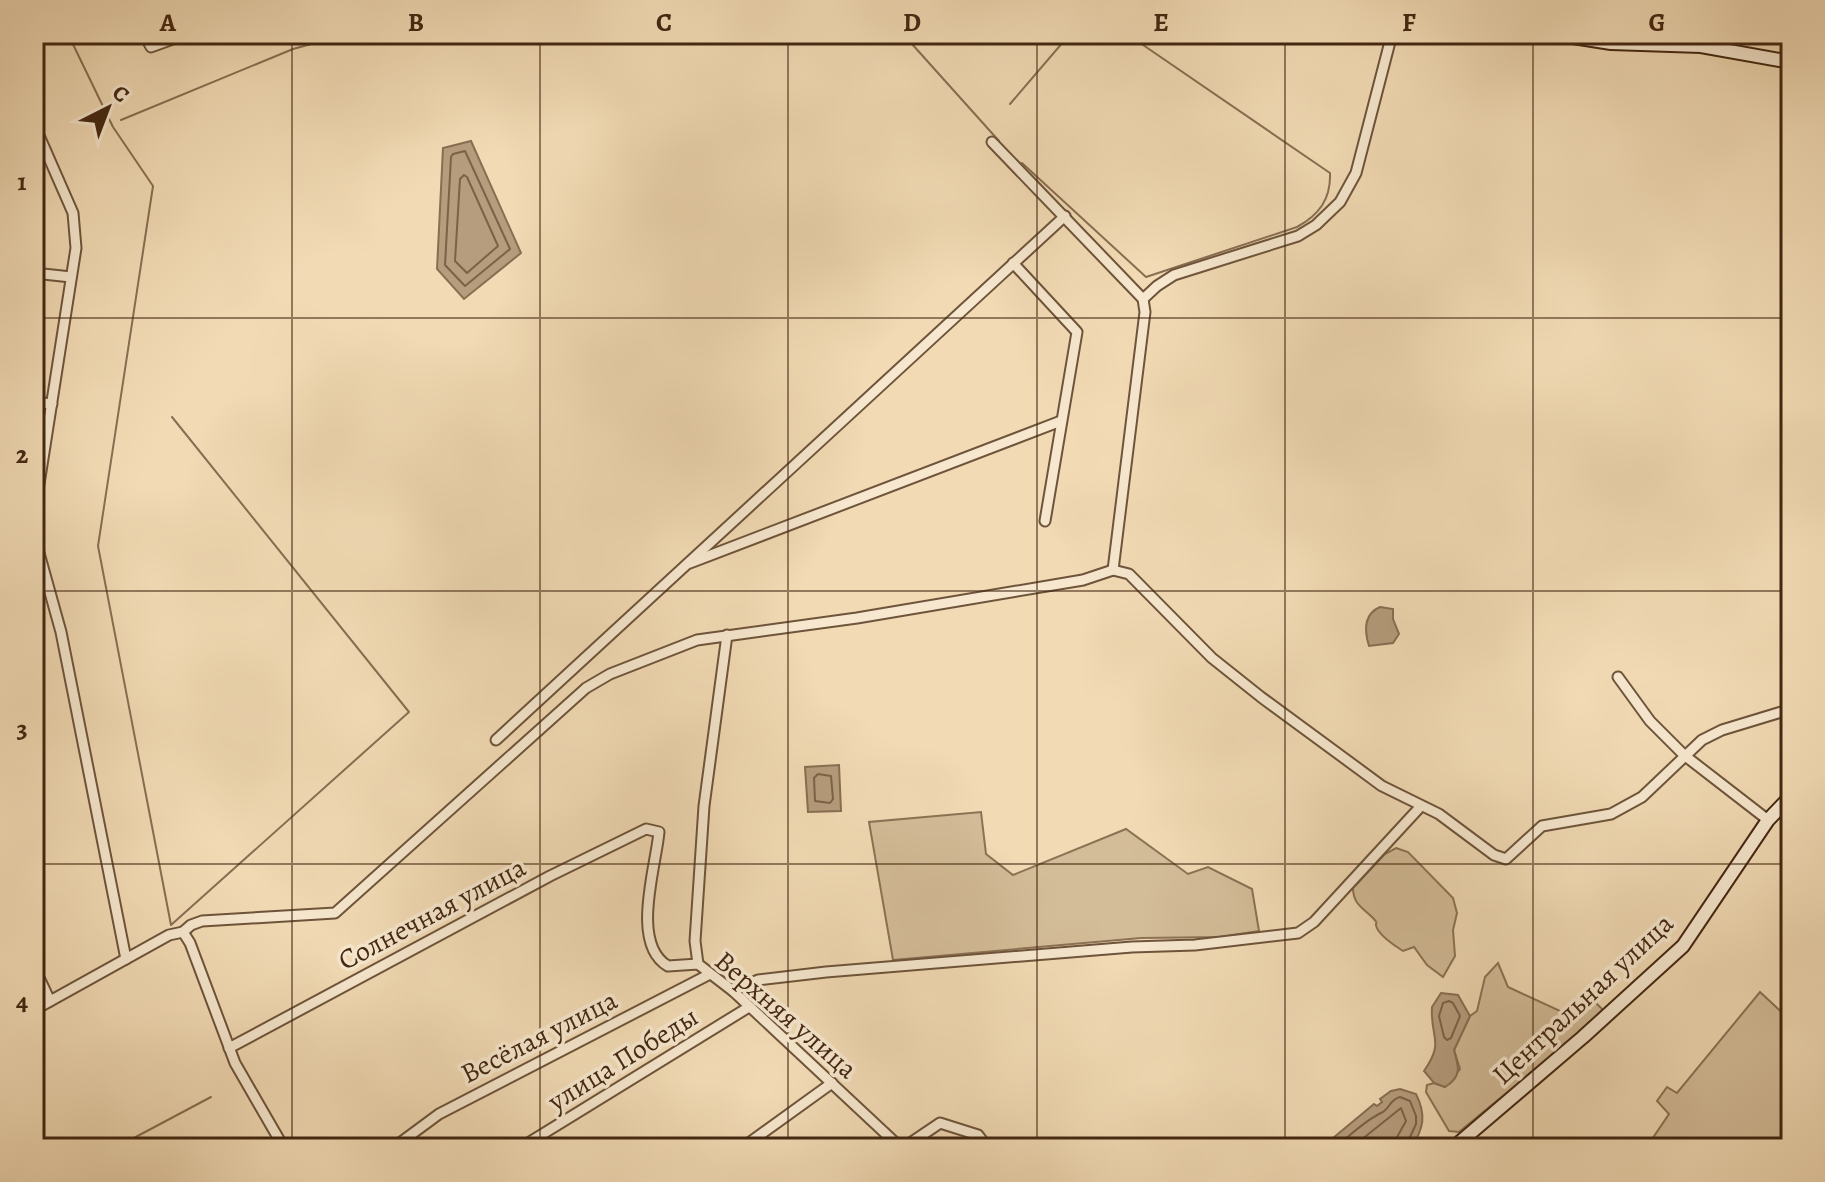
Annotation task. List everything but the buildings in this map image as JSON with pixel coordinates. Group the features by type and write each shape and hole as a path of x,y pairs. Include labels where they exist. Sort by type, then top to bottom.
{"street":[{"path":"144,34 151,47 187,34"},
{"path":"1143,299 1174,275 1298,236 1316,225 1340,202 1356,173 1392,34"},
{"path":"1554,34 1611,43 1701,46 1791,62"},
{"path":"34,124 73,213 76,248 34,516"},
{"path":"992,142 1143,299 1145,312 1113,570"},
{"path":"496,740 1065,216"},
{"path":"1013,263 1077,332 1045,521"},
{"path":"34,273 71,277"},
{"path":"34,402 52,404"},
{"path":"684,565 1061,421"},
{"path":"34,535 61,632 126,959"},
{"path":"34,1010 169,935 183,932 202,921 335,913 586,688 610,674 697,640 920,608 1083,580 1113,570 1129,574 1212,658 1261,697 1382,786 1439,814 1494,855 1506,859 1542,826 1611,814 1642,797 1683,754 1702,740 1722,730 1791,709"},
{"path":"698,964 695,941 704,806 727,635"},
{"path":"1618,677 1650,721 1683,754 1768,820"},
{"name":"Центральная улица","path":"1453,1148 1676,954 1768,820 1791,796"},
{"path":"733,991 758,980 842,970 1117,948 1195,945 1298,933 1314,922 1421,806"},
{"name":"Солнечная улица","path":"229,1048 639,830 659,832"},
{"name":"Верхняя улица","path":"659,832 647,911 651,943 659,958 668,966 698,964 733,991 902,1148 940,1123 978,1135 988,1148"},
{"path":"183,932 190,943 229,1048 284,1148"},
{"path":"34,967 50,1001"},
{"name":"Весёлая улица","path":"393,1148 439,1114 710,974"},
{"name":"улица Победы","path":"520,1148 749,1007"},
{"path":"742,1148 832,1083"}],"shaded area":[{"path":"981,812 986,854 1013,875 1126,829 1188,874 1208,867 1252,889 1259,931 1220,937 1141,938 893,960 869,822"},
{"path":"1396,848 1408,852 1453,898 1457,913 1453,930 1455,956 1443,977 1427,965 1414,947 1403,951 1386,939 1378,930 1377,923 1355,898 1353,888 1385,854"},
{"path":"1498,963 1508,987 1562,1012 1595,1002 1603,1010 1600,1016 1459,1132 1449,1131 1426,1092 1427,1085 1434,1083 1445,1087 1460,1069 1454,1050 1470,1016 1477,1011 1485,977"},
{"path":"1760,992 1791,1021 1791,1148 1646,1148 1669,1114 1657,1101 1667,1087 1677,1093"}],"water":[{"path":"471,141 521,253 464,299 437,269 443,148"},
{"path":"1380,607 1393,609 1399,634 1393,643 1369,646 1366,634 1368,618"},
{"path":"839,765 841,811 808,812 805,767"},
{"path":"1441,993 1458,995 1470,1016 1454,1050 1457,1075 1445,1087 1434,1083 1424,1071 1434,1053 1432,1007"},
{"path":"1400,1089 1416,1094 1422,1109 1421,1128 1412,1148 1321,1148 1374,1104 1377,1106 1382,1102 1380,1099"}],"waterway":[{"path":"68,34 113,127 153,186 98,546 171,925 409,712 172,417"},
{"path":"121,120 293,49 348,34"},
{"path":"903,34 999,141"},
{"path":"1010,104 1070,34"},
{"path":"1022,163 1146,277 1297,227 1312,217 1322,205 1328,191 1330,173 1127,34"},
{"path":"115,1148 211,1097"}]}
